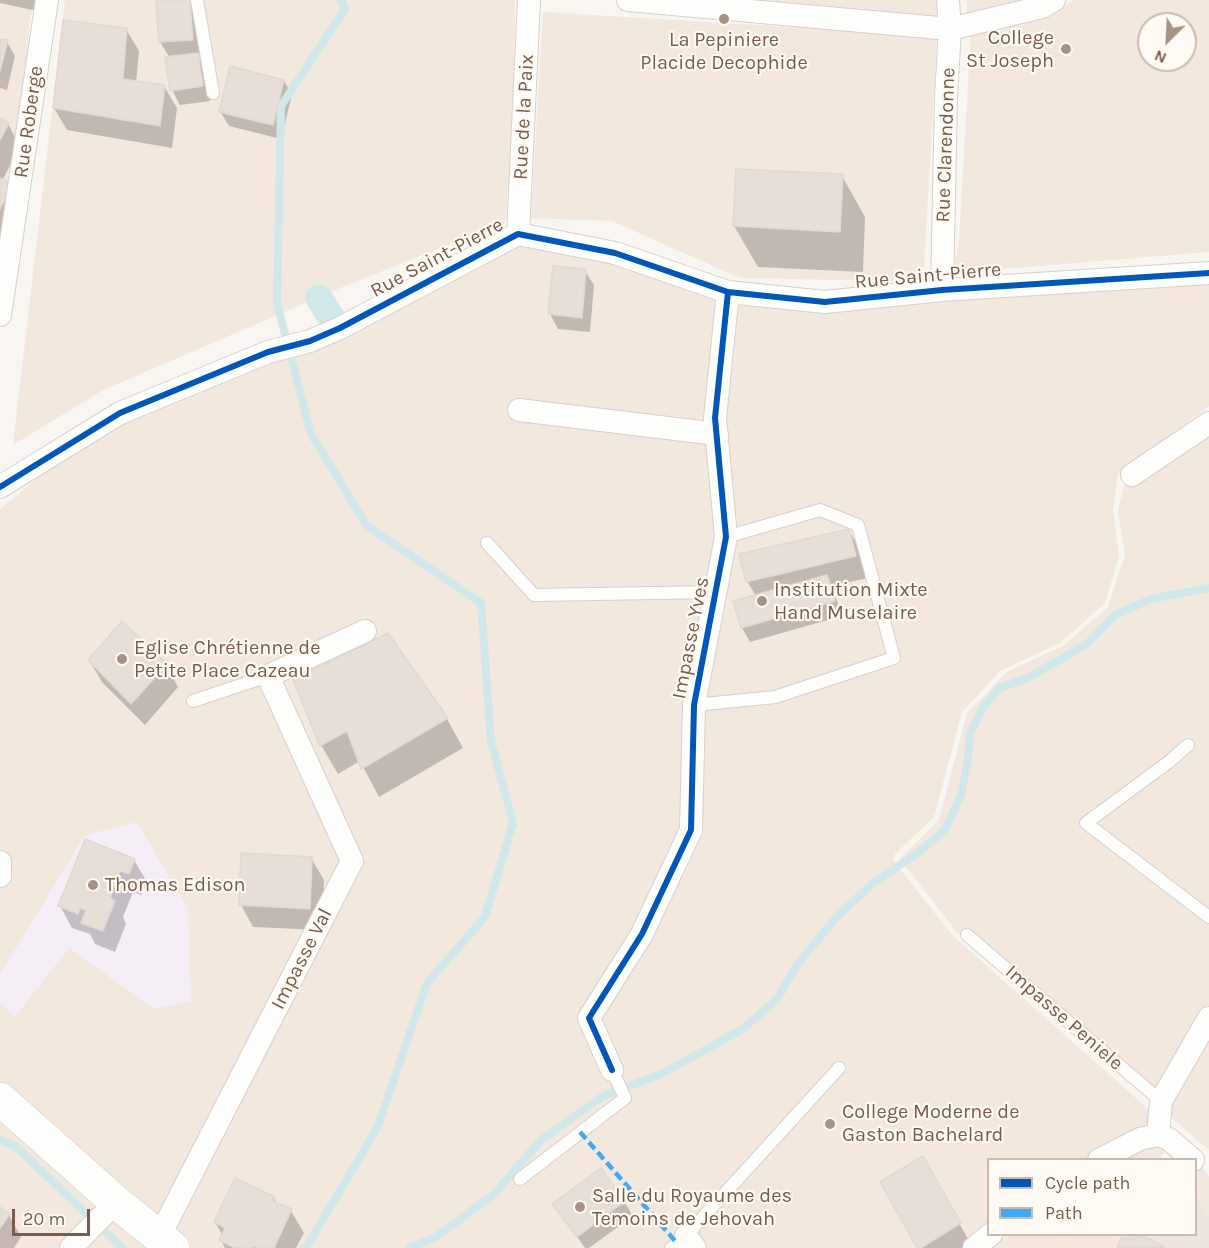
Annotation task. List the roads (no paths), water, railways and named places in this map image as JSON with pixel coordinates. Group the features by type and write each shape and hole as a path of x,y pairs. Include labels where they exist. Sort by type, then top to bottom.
{"street":[{"name":"Rue Roberge","path":"0,315 47,0"},
{"name":"Rue de la Paix","path":"518,234 529,0"},
{"path":"628,0 950,29 1042,7 1054,0"},
{"name":"Rue Clarendonne","path":"942,290 946,97 950,29 948,0"},
{"name":"Rue Saint-Pierre","path":"0,487 120,413 268,352 310,340 340,328 518,234 615,253 728,292 825,302 942,290 1209,273"},
{"name":"Impasse Yves","path":"612,1070 589,1018 642,934 691,831 694,705 726,537 715,418 728,292"},
{"path":"519,410 717,434"},
{"path":"1132,475 1209,423"},
{"path":"268,676 365,631"},
{"name":"Impasse Val","path":"166,1243 352,861 268,676"},
{"path":"0,862 0,876"},
{"path":"1158,1135 1161,1101 1209,1018"},
{"path":"0,1099 111,1207 166,1243"},
{"path":"1103,1158 1140,1139 1158,1135 1168,1139 1190,1158"},
{"path":"1197,1163 1209,1173"},
{"path":"73,1246 111,1207"},
{"path":"974,1248 989,1236"}],"lane":[{"path":"197,0 213,93"},
{"path":"694,705 775,697 894,658 858,525 820,510 726,537"},
{"path":"487,543 534,595 716,592"},
{"path":"193,701 268,676"},
{"path":"1188,745 1086,823 1209,917"},
{"name":"Impasse Peniele","path":"967,935 1161,1101"},
{"path":"684,1244 838,1068"},
{"path":"520,1179 625,1098 612,1070"}],"waterway":[{"path":"303,1248 308,1245 378,1126 427,983 485,917 513,823 491,741 481,603 367,526 311,434 277,303 281,106 345,9 341,0"},
{"path":"319,298 334,322"},
{"path":"410,1248 436,1237 494,1194 541,1140 603,1096 661,1074 707,1049 744,1028 778,998 796,966 836,918 872,884 919,852 945,830 961,795 968,760 970,734 983,707 1000,688 1030,677 1088,643 1115,615 1151,599 1209,588"},
{"path":"0,1140 15,1146 123,1248"}],"place":[{"name":"La Pepiniere Placide Decophide","path":"724,19"},
{"name":"College St Joseph","path":"1066,49"},
{"name":"Institution Mixte Hand Muselaire","path":"762,601"},
{"name":"Eglise Chrétienne de Petite Place Cazeau","path":"122,659"},
{"name":"Thomas Edison","path":"93,885"},
{"name":"College Moderne de Gaston Bachelard","path":"830,1124"},
{"name":"Salle du Royaume des Temoins de Jehovah","path":"580,1207"}]}
